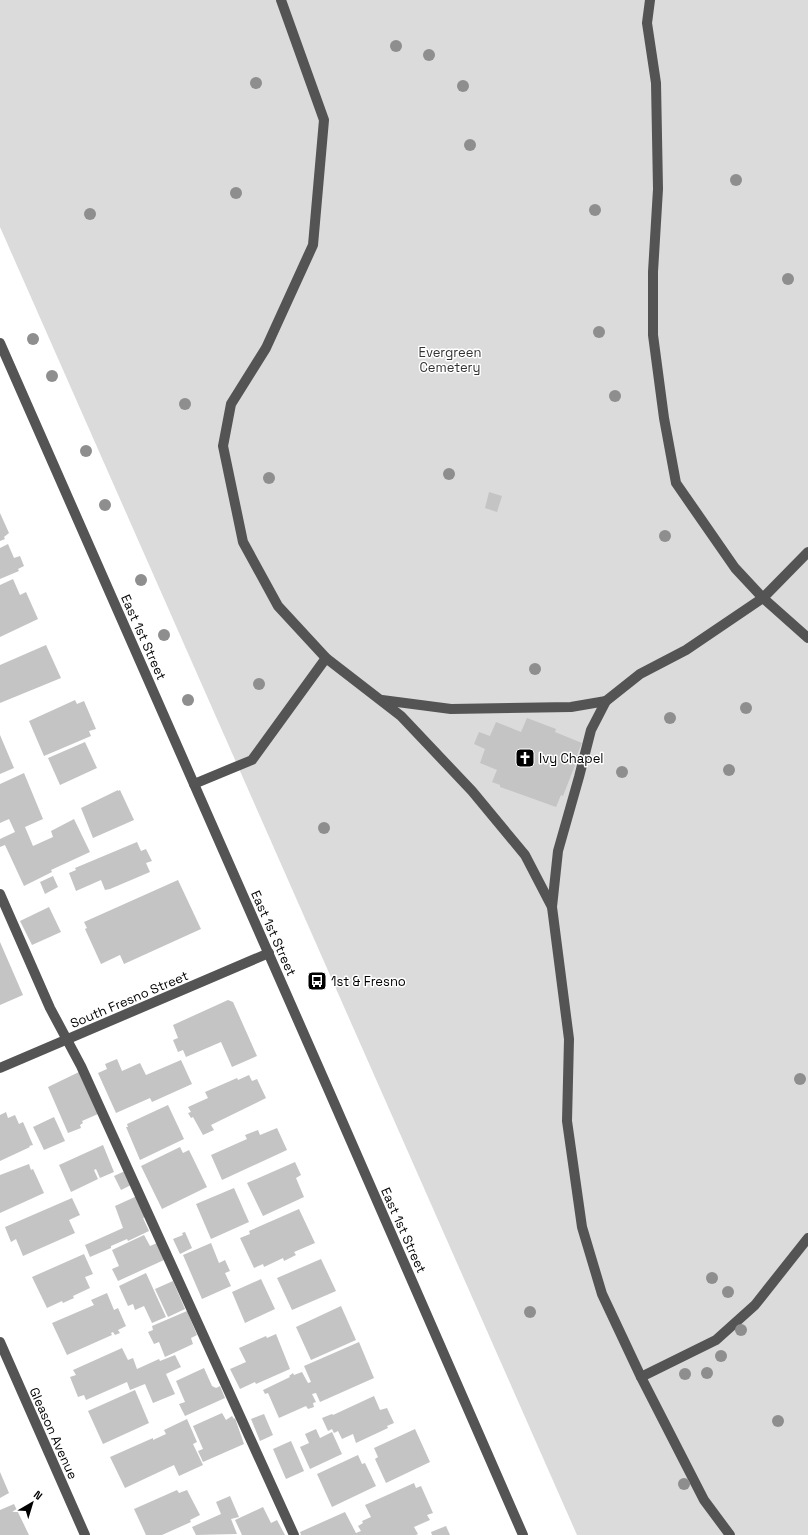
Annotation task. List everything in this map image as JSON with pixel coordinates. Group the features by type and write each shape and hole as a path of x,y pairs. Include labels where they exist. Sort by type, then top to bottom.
{"street":[{"path":"281,0 324,120 313,245 266,348 231,404 223,446 243,542 278,606 326,658 401,716 472,791 525,855 552,907"},
{"path":"650,0 647,24 656,83 658,189 653,272 653,335 664,418 676,483 735,568 763,598 808,638"},
{"name":"East 1st Street","path":"0,343 269,953 523,1535"},
{"path":"730,1535 704,1500 641,1377 602,1294 582,1228 567,1121 569,1039 552,907 558,851 591,730 606,700 640,674 686,650 763,598 808,552"},
{"path":"194,784 252,760 326,658"},
{"path":"381,700 451,709 571,707 606,700"},
{"path":"0,894 50,1008 81,1066 294,1535"},
{"name":"South Fresno Street","path":"0,1068 269,953"},
{"path":"641,1377 716,1340 755,1305 808,1238"},
{"name":"Gleason Avenue","path":"0,1342 85,1535"}],"green space":[{"name":"Evergreen Cemetery","path":"0,0 808,0 808,1535 577,1535 0,227"}],"building":[{"path":"489,492 502,496 497,512 485,508"},
{"path":"0,513 9,533 4,537 5,539 0,541"},
{"path":"8,544 14,558 20,556 24,566 18,569 19,571 0,579 0,548"},
{"path":"13,579 20,595 26,592 38,619 0,637 0,585"},
{"path":"46,645 61,678 0,703 0,665"},
{"path":"75,700 77,704 84,701 96,729 89,731 91,736 44,756 29,721"},
{"path":"527,718 556,729 555,732 582,743 577,755 579,755 563,796 561,795 556,807 500,787 500,785 492,782 497,770 480,763 485,749 474,744 479,732 490,736 496,722 521,732"},
{"path":"0,735 14,768 0,774"},
{"path":"85,742 97,768 60,785 48,758"},
{"path":"24,773 43,819 25,827 33,846 53,837 51,831 74,819 90,852 51,870 52,872 24,886 5,845 0,847 0,839 15,832 9,819 0,823 0,784"},
{"path":"120,790 134,820 93,838 81,808"},
{"path":"137,842 141,851 146,849 152,861 146,863 150,872 110,889 105,890 101,880 76,891 69,873 76,870 75,868"},
{"path":"53,876 58,887 45,894 40,882"},
{"path":"178,880 201,929 124,964 120,955 101,964 85,929 87,928 84,922"},
{"path":"49,907 61,932 32,945 20,921"},
{"path":"0,942 23,995 0,1005"},
{"path":"228,1000 233,1002 257,1056 232,1067 221,1042 186,1057 183,1050 178,1052 173,1040 178,1038 173,1025"},
{"path":"117,1059 122,1071 140,1063 146,1075 181,1060 192,1084 152,1102 150,1098 116,1113 98,1073 107,1069 105,1064"},
{"path":"79,1072 98,1114 82,1121 83,1123 80,1125 81,1128 68,1133 48,1087"},
{"path":"249,1075 252,1081 257,1079 266,1098 211,1125 214,1130 203,1135 193,1117 191,1118 188,1113 191,1112 188,1107 208,1098 205,1092 237,1078 238,1080"},
{"path":"168,1105 184,1139 140,1160 126,1127 128,1127 127,1124"},
{"path":"6,1112 8,1118 15,1115 19,1124 23,1122 33,1145 0,1161 0,1115"},
{"path":"54,1117 65,1141 44,1150 33,1127"},
{"path":"277,1128 287,1150 222,1180 211,1155 247,1139 245,1135 258,1130 260,1135"},
{"path":"103,1145 114,1172 100,1178 96,1169 94,1170 98,1179 71,1192 59,1165"},
{"path":"180,1147 183,1153 189,1150 207,1187 162,1209 141,1166"},
{"path":"295,1162 301,1175 296,1178 304,1197 263,1216 247,1183"},
{"path":"29,1164 31,1170 33,1169 44,1193 0,1213 0,1175"},
{"path":"125,1171 131,1185 121,1190 114,1176"},
{"path":"234,1188 249,1222 211,1239 196,1204"},
{"path":"137,1196 146,1217 143,1218 149,1231 128,1241 127,1239 111,1246 111,1248 90,1257 85,1245 123,1228 115,1206"},
{"path":"72,1198 80,1215 69,1220 75,1233 23,1256 16,1239 11,1242 5,1227"},
{"path":"299,1209 315,1243 294,1252 296,1255 284,1261 283,1258 264,1267 263,1264 254,1268 240,1238 250,1234 249,1231"},
{"path":"185,1232 192,1248 180,1254 173,1239 183,1235 182,1233"},
{"path":"144,1235 150,1246 157,1243 164,1260 118,1281 112,1269 119,1266 112,1250"},
{"path":"211,1243 219,1263 225,1260 230,1271 225,1273 231,1286 202,1299 183,1255"},
{"path":"84,1254 93,1274 85,1277 90,1288 73,1296 74,1298 63,1303 62,1301 47,1308 32,1277"},
{"path":"321,1259 336,1291 292,1310 277,1278"},
{"path":"146,1273 166,1317 152,1323 144,1306 135,1310 133,1304 128,1306 119,1286"},
{"path":"261,1279 275,1309 245,1323 232,1292"},
{"path":"173,1281 185,1309 168,1317 155,1289"},
{"path":"107,1293 114,1310 118,1308 126,1326 118,1330 120,1333 115,1335 113,1332 111,1333 112,1335 67,1355 52,1323 94,1305 91,1300"},
{"path":"341,1306 356,1340 311,1360 296,1327"},
{"path":"187,1311 197,1335 191,1338 193,1344 165,1357 159,1342 154,1344 148,1332 153,1330 152,1326"},
{"path":"276,1334 290,1369 256,1384 255,1382 240,1389 230,1369 246,1362 239,1348 266,1336 267,1338"},
{"path":"359,1342 374,1378 320,1402 316,1393 312,1394 316,1402 313,1403 314,1407 308,1409 306,1406 279,1418 268,1393 265,1394 263,1390 290,1377 289,1376 293,1373 294,1375 302,1372 308,1383 311,1382 304,1366"},
{"path":"122,1348 128,1360 133,1358 137,1369 159,1359 160,1361 175,1355 181,1367 166,1374 175,1394 153,1403 145,1384 130,1390 127,1382 86,1400 84,1395 78,1397 70,1377 76,1375 73,1370"},
{"path":"204,1368 212,1386 216,1388 220,1386 225,1398 185,1416 179,1404 185,1402 176,1381"},
{"path":"135,1390 149,1423 103,1444 88,1411"},
{"path":"374,1396 380,1410 387,1408 394,1423 387,1426 388,1428 356,1443 353,1434 342,1439 338,1431 334,1433 332,1429 328,1431 322,1418 332,1414 333,1415"},
{"path":"222,1413 226,1420 232,1416 234,1419 235,1418 244,1444 203,1462 198,1451 203,1449 193,1426"},
{"path":"264,1414 273,1435 260,1441 251,1419"},
{"path":"187,1419 197,1442 193,1444 203,1465 179,1476 174,1465 125,1488 110,1457 153,1438 153,1440 166,1434 164,1430"},
{"path":"316,1429 320,1438 332,1432 342,1454 310,1469 300,1447 309,1443 305,1434"},
{"path":"415,1429 430,1462 386,1483 375,1459 378,1457 374,1448"},
{"path":"291,1441 304,1471 286,1479 273,1449"},
{"path":"358,1455 362,1464 365,1463 376,1486 332,1507 317,1474"},
{"path":"0,1472 9,1493 0,1498"},
{"path":"414,1483 416,1488 421,1486 433,1513 427,1515 430,1520 414,1527 418,1534 416,1535 301,1535 300,1532 345,1512 356,1533 361,1531 358,1526 363,1523 362,1521 371,1517 365,1505"},
{"path":"177,1490 179,1493 187,1490 200,1515 190,1520 191,1522 162,1535 146,1535 134,1509"},
{"path":"230,1496 239,1517 231,1519 237,1534 196,1535 192,1527 221,1514 216,1502"},
{"path":"14,1504 29,1535 0,1535 0,1510"},
{"path":"263,1507 271,1523 277,1520 285,1535 242,1535 235,1520"},
{"path":"446,1526 450,1535 432,1535 431,1532"}],"place":[{"name":"Ivy Chapel","path":"525,758"},
{"name":"1st & Fresno","path":"317,981"}]}
